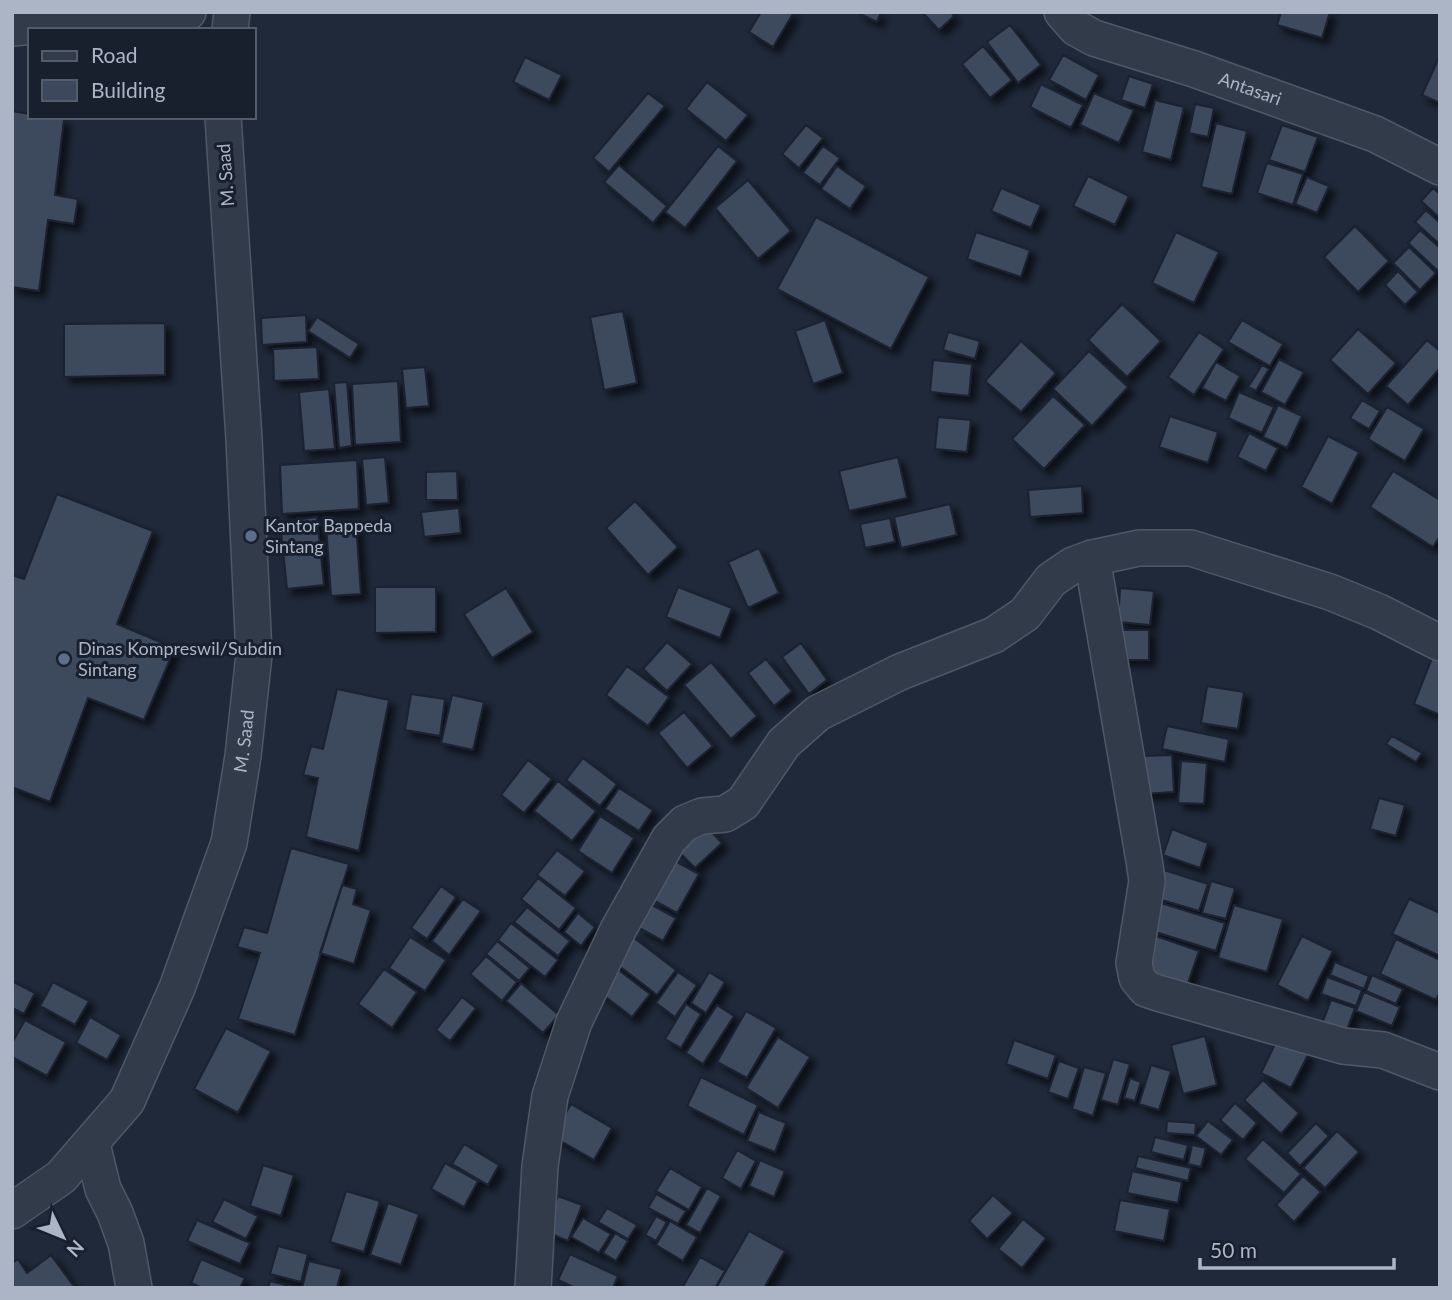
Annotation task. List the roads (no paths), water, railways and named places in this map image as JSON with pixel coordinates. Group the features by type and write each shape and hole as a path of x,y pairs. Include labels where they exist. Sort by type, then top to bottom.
{"street":[{"path":"12,28 188,12"},
{"name":"Antasari","path":"1062,12 1076,28 1094,38 1194,69 1375,134 1440,167"},
{"name":"M. Saad","path":"12,1211 61,1177 127,1101 186,962 229,843 248,717 254,655 254,615 223,119"},
{"path":"533,1288 540,1166 550,1096 574,1022 619,928 669,839 685,823 702,816 725,814 743,803 784,743 818,713 900,672 994,635 1025,614 1051,580 1073,565 1139,548 1191,548 1330,592 1379,612 1440,643"},
{"path":"1092,558 1147,881 1134,963 1137,978 1146,989 1158,993 1343,1046 1383,1050 1440,1072"},
{"path":"92,1144 103,1189 116,1213 125,1243 134,1288"}],"place":[{"name":"Kantor Bappeda Sintang","path":"251,536"},
{"name":"Dinas Kompreswil/Subdin Sintang","path":"64,659"}]}
